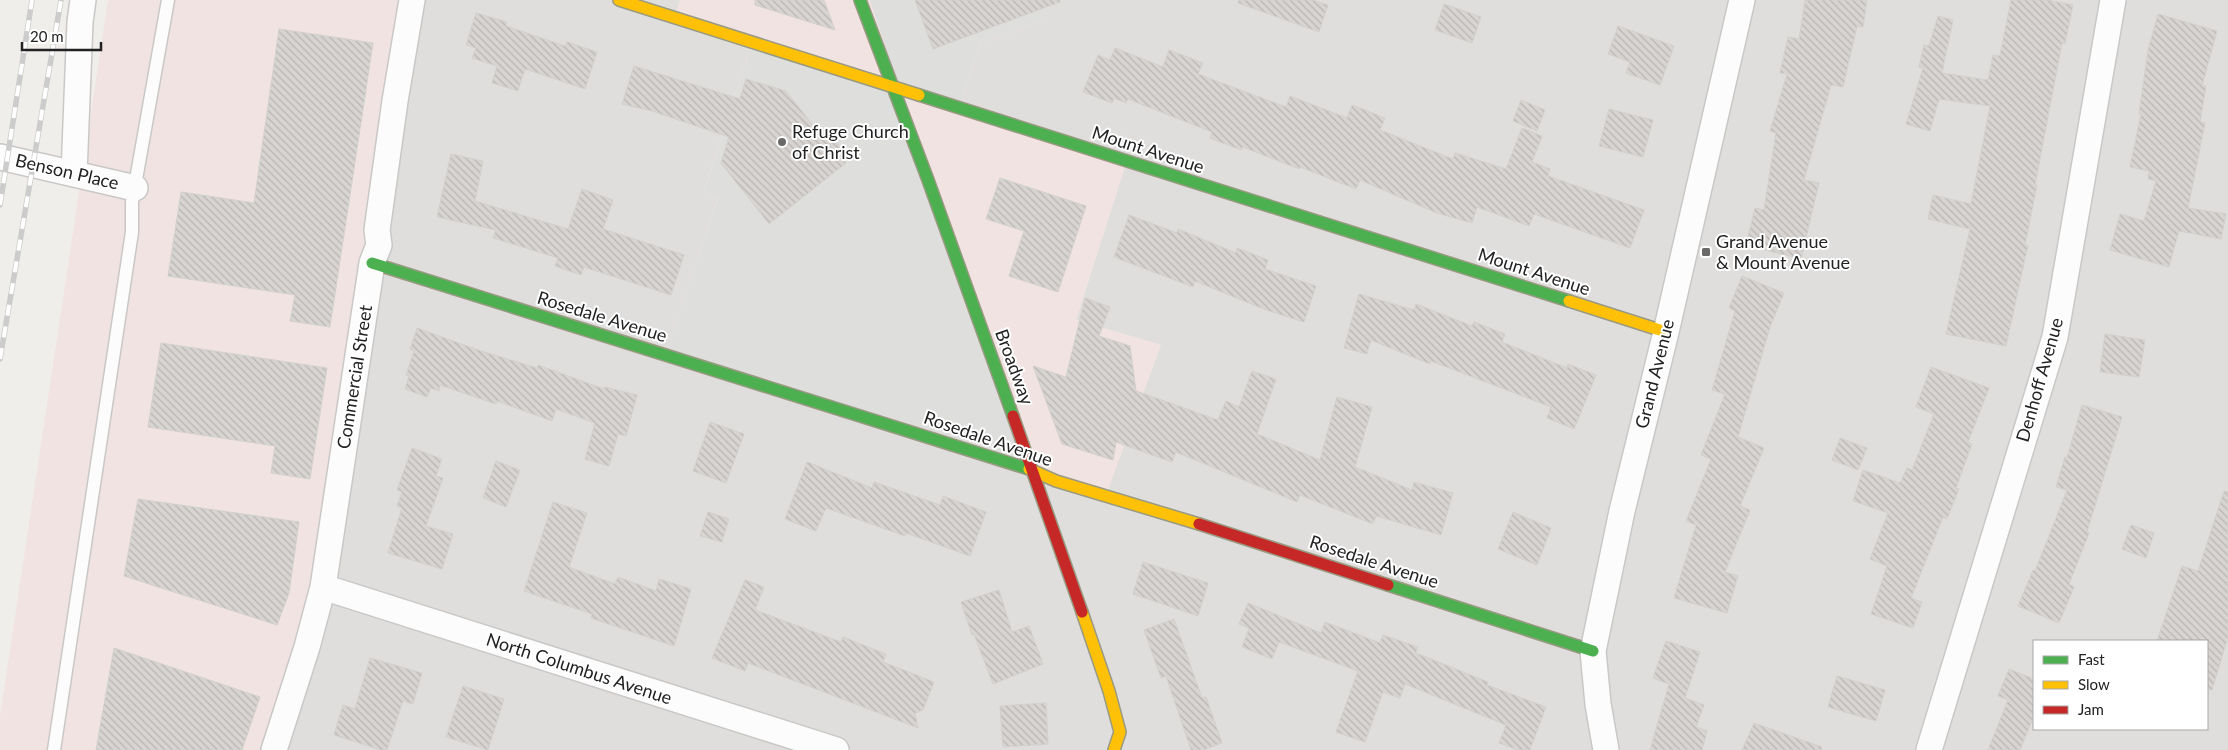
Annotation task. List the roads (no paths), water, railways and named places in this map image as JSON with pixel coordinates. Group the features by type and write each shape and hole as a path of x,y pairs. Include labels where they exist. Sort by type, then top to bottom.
{"street":[{"path":"74,174 80,22 84,0"},
{"name":"Commercial Street","path":"274,750 307,647 323,587 372,263 379,245 377,230 412,0"},
{"name":"Mount Avenue","path":"619,0 1666,332"},
{"name":"Broadway","path":"860,0 928,180 1032,470 1109,691 1125,750"},
{"name":"Grand Avenue","path":"1606,750 1598,704 1593,651 1622,511 1666,332 1742,0"},
{"name":"Denhoff Avenue","path":"1929,750 2055,337 2113,0"},
{"name":"Benson Place","path":"0,157 135,188"},
{"name":"Rosedale Avenue","path":"372,263 1032,470 1056,481 1158,511 1593,651"},
{"name":"North Columbus Avenue","path":"323,587 836,750"},
{"path":"1114,750 1120,732"}],"lane":[{"path":"54,750 132,232 132,202 168,0"}],"railway":[{"path":"0,205 32,0"},
{"path":"0,359 61,0"}],"place":[{"name":"Refuge Church of Christ","path":"782,142"},
{"name":"Grand Avenue & Mount Avenue","path":"1706,252"}]}
